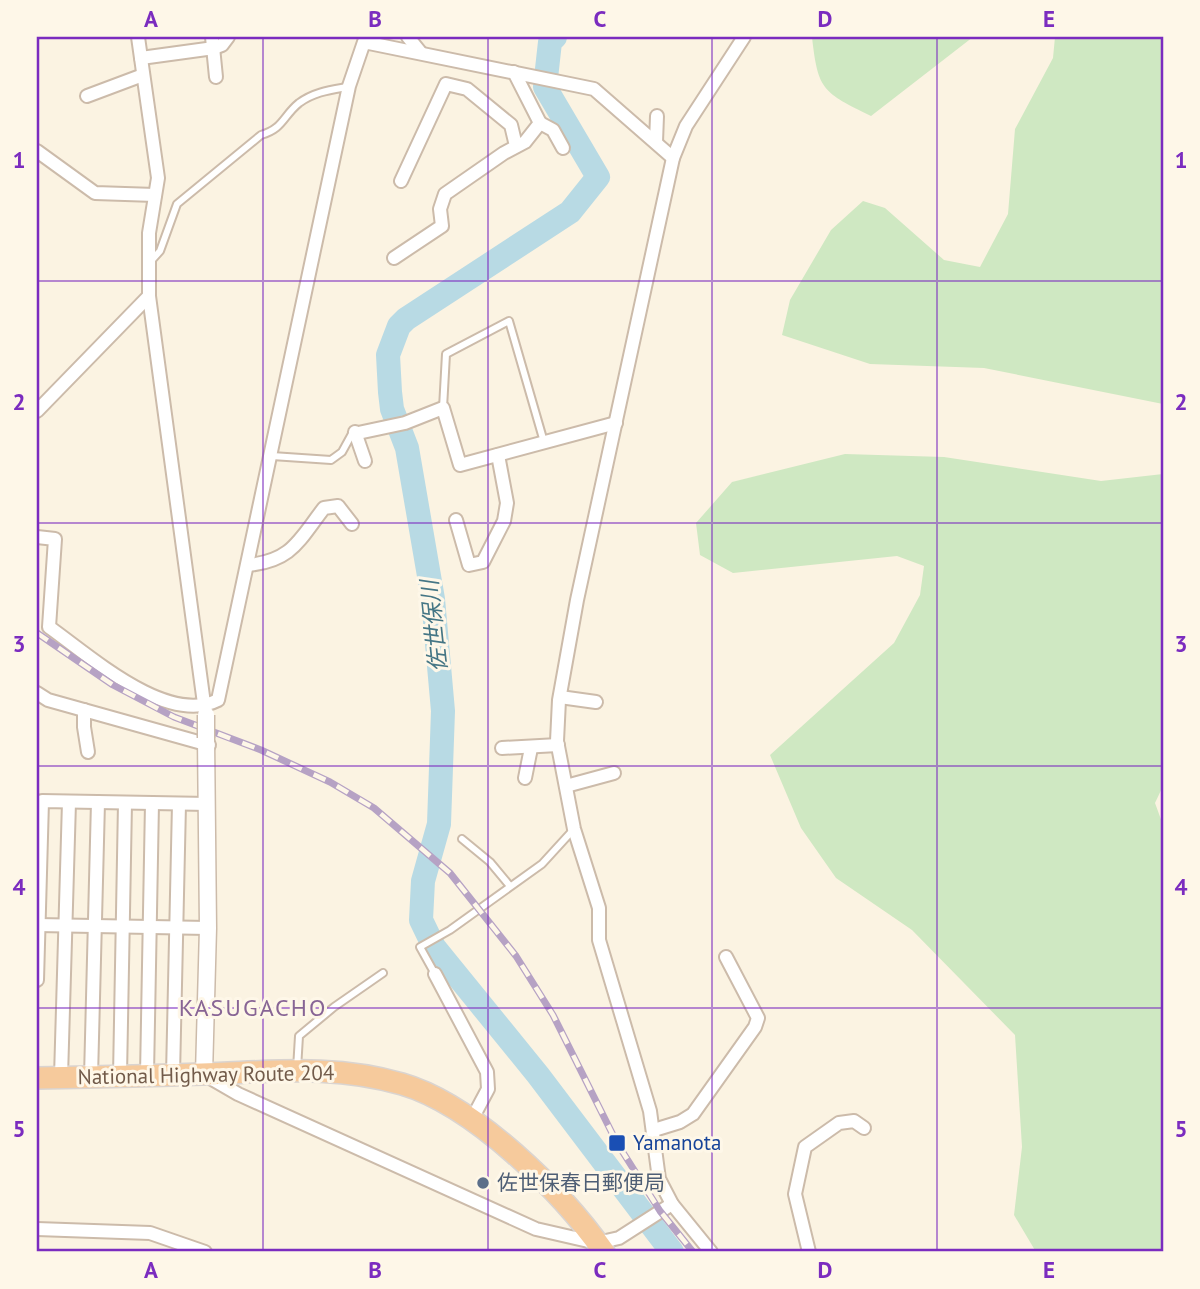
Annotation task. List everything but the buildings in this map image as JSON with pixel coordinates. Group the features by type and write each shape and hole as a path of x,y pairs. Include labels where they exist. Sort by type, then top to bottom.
{"highway":[{"name":"National Highway Route 204","path":"37,1078 298,1069 348,1072 405,1085 472,1119 521,1158 607,1244"}],"street":[{"path":"138,37 158,178 148,265 149,296 208,742 208,928 204,1074 238,1094 536,1228 607,1244 672,1204"},
{"path":"141,58 213,42 222,45 228,37"},
{"path":"408,37 421,53"},
{"path":"711,1252 672,1204 659,1179 654,1129 599,940 599,908 574,829 558,745 560,697 577,600 673,158 686,126 744,37"},
{"path":"205,711 218,700 349,86 365,39 594,89 673,158"},
{"path":"213,42 216,77"},
{"path":"514,72 540,123 553,130 563,148"},
{"path":"87,96 143,75"},
{"path":"401,181 446,84 467,89 511,125 516,146"},
{"path":"656,142 657,116"},
{"path":"394,258 442,226 440,209 445,194 525,142 540,123"},
{"path":"37,150 94,193 155,195"},
{"path":"37,411 149,296"},
{"path":"365,461 356,432 405,423 443,408 460,465 616,423"},
{"path":"456,520 468,565 483,562 504,521 506,503 498,455"},
{"path":"248,565 279,559 290,551 324,509 338,506 352,524"},
{"path":"37,537 55,539 49,627 128,682 173,705 205,711"},
{"path":"37,693 84,710 208,742"},
{"path":"560,697 596,702"},
{"path":"84,710 83,727 88,752"},
{"path":"502,748 558,745"},
{"path":"525,778 531,748"},
{"path":"566,786 609,771"},
{"path":"37,980 39,801 208,804"},
{"path":"61,1077 69,802"},
{"path":"91,1077 97,802"},
{"path":"120,1076 125,803"},
{"path":"147,1076 152,803"},
{"path":"173,1075 179,804"},
{"path":"37,925 208,928"},
{"path":"654,1129 680,1122 693,1114 755,1027 758,1018 726,964"},
{"path":"435,974 487,1072 488,1089 472,1119"},
{"path":"809,1252 803,1215 795,1194 805,1147 839,1123 854,1121 864,1128"},
{"path":"37,1228 150,1233 205,1252"}],"lane":[{"path":"148,265 160,251 177,204 261,135 276,131 298,104 320,91 349,86"},
{"path":"443,408 446,354 509,321 544,442"},
{"path":"272,456 331,460 342,452 353,432 356,432"},
{"path":"435,974 420,947 450,930 542,864 574,829"},
{"path":"463,839 490,862 510,886"},
{"path":"298,1069 299,1036 334,1007 383,973"}],"green space":[{"path":"812,37 973,37 871,116 842,101 826,88 817,69"},
{"path":"1055,37 1163,37 1163,404 984,368 870,364 782,335 790,300 831,230 863,201 885,208 944,260 980,267 1008,214 1015,129 1053,58"},
{"path":"845,454 944,457 1101,481 1163,474 1163,786 1155,803 1163,825 1163,1252 1036,1252 1014,1215 1022,1147 1015,1035 912,930 836,878 801,828 770,755 894,643 920,595 924,566 897,556 733,573 700,555 696,523 732,482"}],"waterway":[{"name":"佐世保川","path":"555,37 550,42 545,87 598,177 570,212 406,319 399,326 388,355 392,409 407,448 433,599 443,711 439,824 423,881 421,920 434,947 538,1075 672,1252"}],"railway":[{"path":"37,633 113,685 174,717 261,750 330,782 374,808 450,873 516,956 553,1015 617,1143 660,1211 693,1252"}],"place":[{"name":"Yamanota","path":"617,1143"},
{"name":"佐世保春日郵便局","path":"483,1183"}],"district":[{"name":"KASUGACHO","path":"253,1008"}]}
